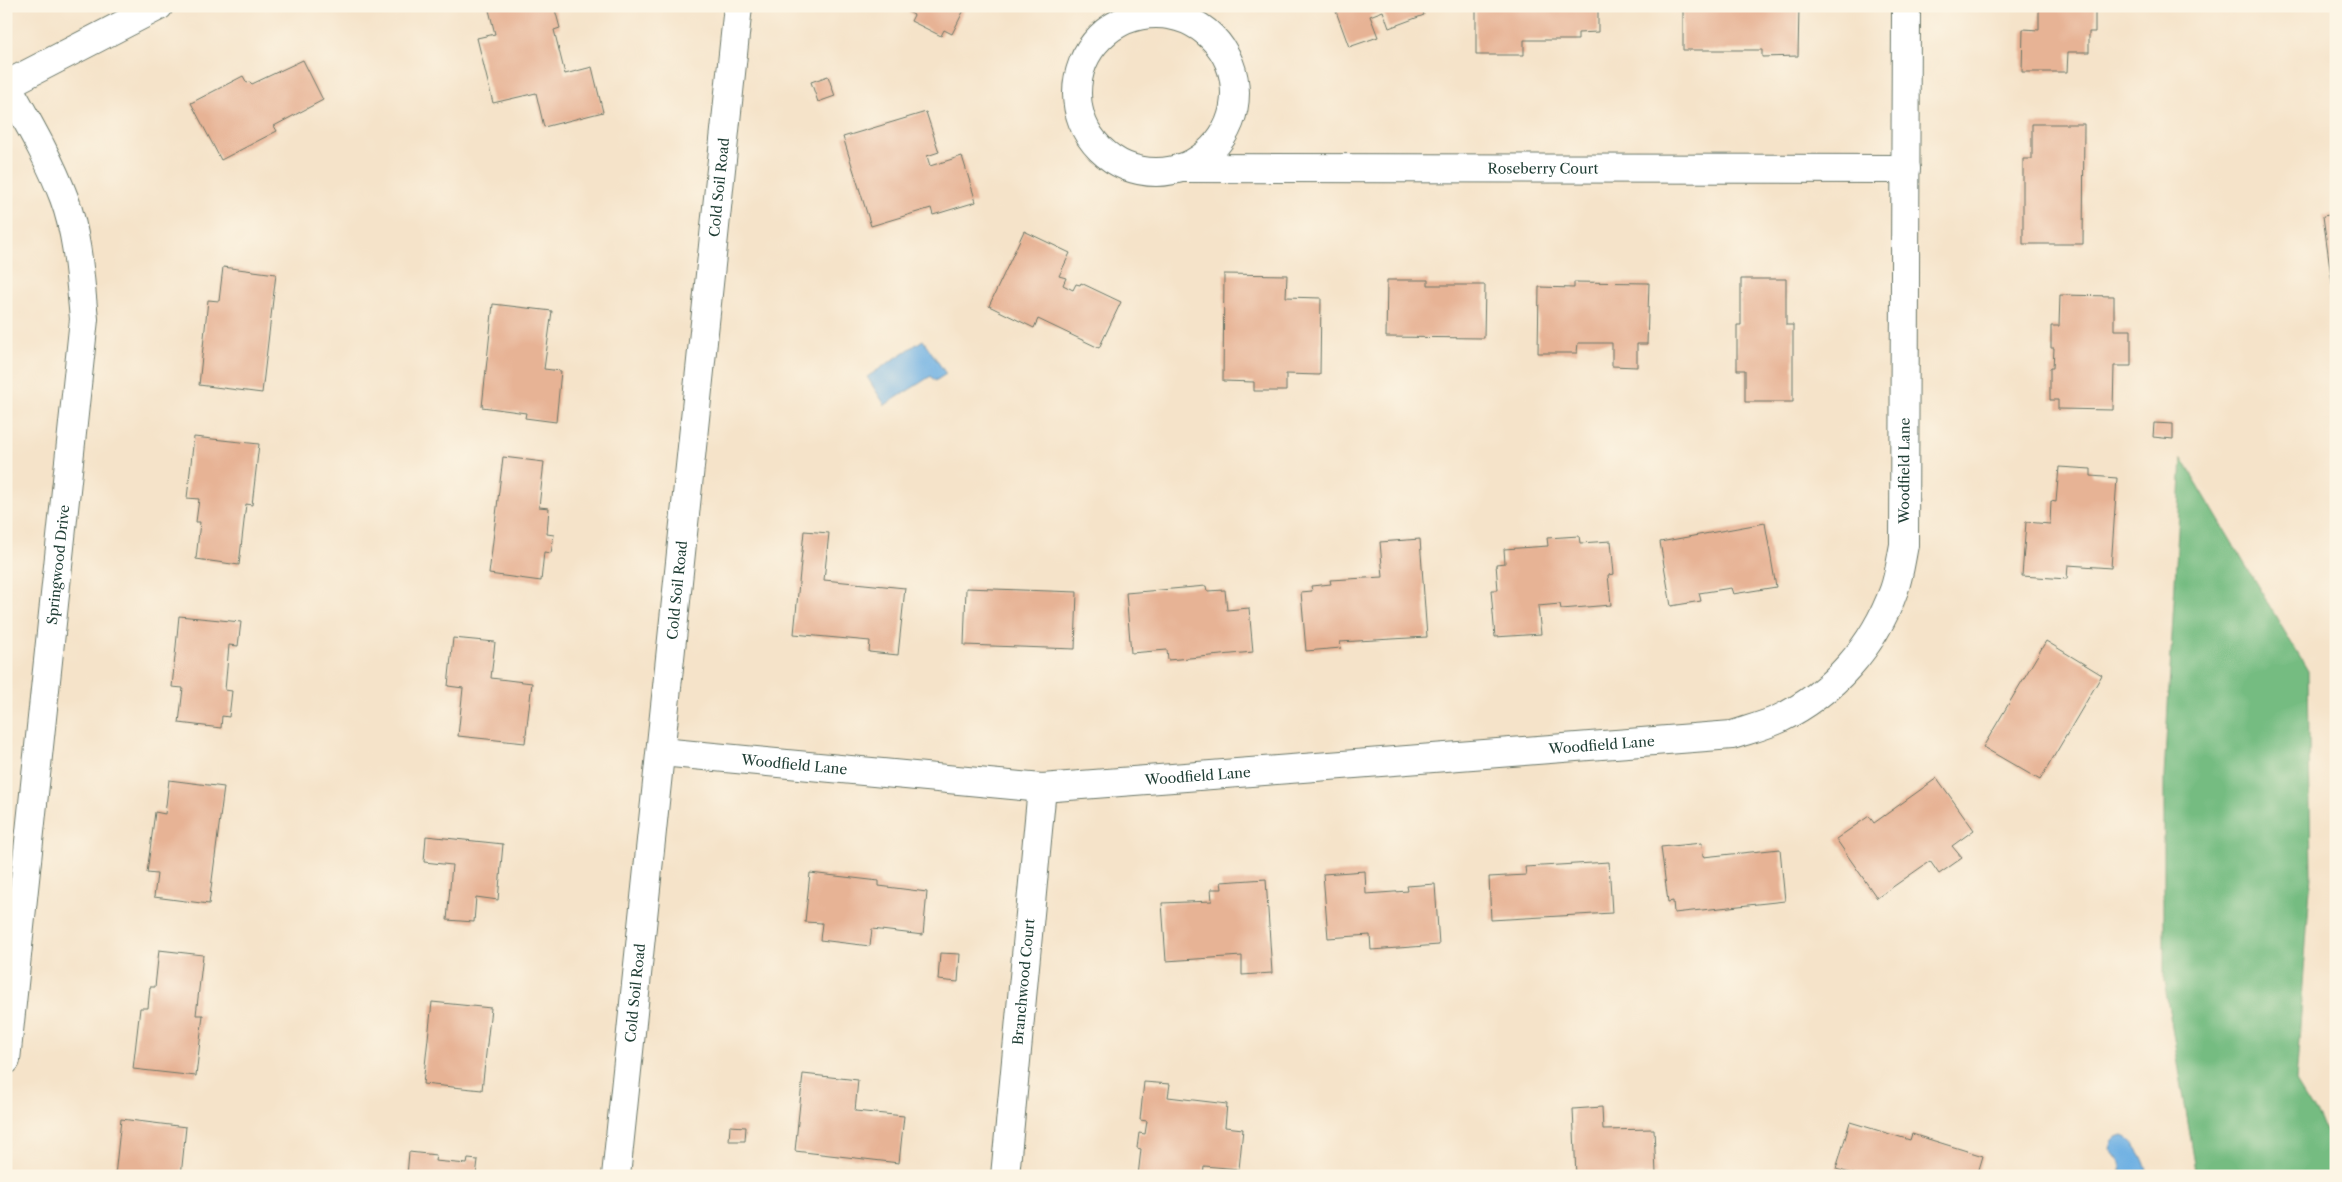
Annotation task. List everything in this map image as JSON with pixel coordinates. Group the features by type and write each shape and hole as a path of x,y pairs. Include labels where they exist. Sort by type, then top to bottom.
{"street":[{"path":"6,85 158,6"},
{"name":"Cold Soil Road","path":"616,1176 738,6"},
{"name":"Woodfield Lane","path":"661,752 1042,788 1732,735 1779,719 1818,696 1849,668 1876,631 1894,589 1904,545 1906,6"},
{"name":"Roseberry Court","path":"1181,168 1206,156 1225,133 1235,104 1234,77 1223,50 1204,28 1177,16 1151,13 1123,20 1100,36 1087,52 1076,84 1079,114 1089,138 1107,157 1132,169 1157,173 1181,168 1906,169"},
{"name":"Springwood Drive","path":"6,85 45,154 64,199 79,261 84,319 6,1060"},
{"name":"Branchwood Court","path":"1005,1176 1042,788"}],"green space":[{"path":"2182,458 2308,671 2311,874 2296,1082 2336,1147 2336,1176 2197,1176 2164,981 2164,777"}],"water":[{"path":"923,340 946,374 935,381 931,376 885,405 867,377"},
{"path":"2122,1136 2132,1142 2140,1153 2148,1176 2121,1176 2121,1164 2110,1149 2114,1140"}],"building":[{"path":"488,6 554,6 560,28 554,30 565,74 592,67 603,112 544,127 536,93 493,103 477,38 495,34"},
{"path":"897,6 966,6 952,34 944,30 941,36 911,21 914,15"},
{"path":"1334,6 1421,6 1424,15 1389,28 1383,11 1370,16 1378,37 1349,47"},
{"path":"1476,6 1598,6 1598,32 1578,33 1578,40 1524,40 1524,55 1476,55"},
{"path":"1683,6 1799,6 1798,56 1762,57 1762,50 1683,50"},
{"path":"2036,6 2095,6 2095,32 2089,32 2089,52 2068,52 2067,72 2022,72 2023,29 2039,30 2039,9 2036,9"},
{"path":"303,60 323,100 274,126 277,131 221,160 191,103 243,76 247,83 250,82 252,84"},
{"path":"828,76 835,96 818,102 811,82"},
{"path":"926,112 939,152 927,156 930,166 962,156 976,202 933,215 931,208 871,226 843,137"},
{"path":"2032,124 2084,124 2083,244 2023,244 2023,159 2032,159"},
{"path":"2336,214 2336,305 2335,305 2323,216"},
{"path":"1024,231 1070,253 1059,276 1066,278 1063,285 1073,290 1076,284 1080,285 1081,283 1121,302 1099,348 1038,319 1034,328 989,306"},
{"path":"223,267 276,274 262,393 199,385 208,300 219,301"},
{"path":"1224,274 1287,275 1286,297 1321,298 1320,375 1286,374 1286,391 1254,391 1254,382 1223,381"},
{"path":"1741,279 1786,279 1786,325 1793,325 1793,402 1745,402 1745,370 1737,370 1737,325 1741,325"},
{"path":"1387,280 1428,280 1428,285 1485,285 1484,338 1386,337"},
{"path":"1574,282 1649,283 1647,344 1637,344 1637,367 1612,366 1612,343 1578,343 1577,353 1538,353 1539,287 1574,288"},
{"path":"2060,295 2114,296 2114,330 2131,330 2131,366 2114,366 2113,410 2058,409 2058,400 2050,400 2050,368 2053,368 2054,348 2051,348 2051,326 2059,326"},
{"path":"493,304 552,311 544,369 561,371 556,422 525,418 526,413 482,407"},
{"path":"2154,423 2173,424 2173,439 2153,437"},
{"path":"194,437 259,444 252,505 246,504 239,565 196,559 200,522 196,522 199,499 187,498"},
{"path":"503,457 544,462 539,507 549,508 547,534 554,535 551,553 544,552 541,581 489,574"},
{"path":"2059,467 2091,469 2091,476 2117,478 2111,568 2068,565 2067,579 2022,576 2026,522 2050,524 2051,501 2056,502"},
{"path":"1765,523 1776,587 1733,594 1731,588 1699,593 1701,601 1671,606 1660,542"},
{"path":"804,531 829,533 824,580 905,588 898,655 869,652 870,641 794,634"},
{"path":"1579,536 1580,543 1611,541 1614,574 1608,575 1611,605 1561,609 1560,604 1538,606 1541,634 1495,637 1491,590 1498,590 1496,564 1505,563 1504,549 1548,546 1547,538"},
{"path":"1420,539 1427,637 1340,642 1341,648 1306,651 1301,592 1312,591 1311,586 1331,584 1330,580 1383,577 1380,542"},
{"path":"1206,586 1207,591 1225,590 1227,610 1249,608 1253,652 1168,660 1167,650 1131,653 1126,593"},
{"path":"966,588 1077,592 1075,649 964,645"},
{"path":"179,616 241,622 238,646 229,645 225,690 232,691 229,717 222,716 221,728 179,723 183,688 172,687"},
{"path":"453,638 495,642 491,678 532,683 525,743 458,736 463,688 448,686"},
{"path":"2046,641 2102,675 2040,780 1983,747"},
{"path":"1937,778 1974,830 1952,846 1962,858 1939,874 1930,861 1877,898 1836,839 1869,816 1874,823"},
{"path":"169,780 224,787 209,904 154,897 157,874 147,873 155,812 165,814"},
{"path":"426,836 503,844 498,900 476,897 474,922 447,920 452,865 424,862"},
{"path":"1702,843 1703,857 1780,849 1785,901 1674,913 1673,901 1668,902 1661,847"},
{"path":"1609,862 1612,913 1491,920 1489,877 1526,875 1525,867"},
{"path":"1365,871 1366,894 1408,891 1407,886 1435,884 1439,945 1371,950 1370,935 1328,938 1323,874"},
{"path":"810,873 879,881 879,886 927,892 923,935 872,929 870,946 820,940 822,923 805,922"},
{"path":"1266,879 1272,973 1242,975 1242,956 1166,961 1162,903 1212,901 1211,889 1222,889 1221,882"},
{"path":"159,950 203,955 196,1015 203,1015 196,1076 133,1069 140,1008 148,1008 150,987 155,987"},
{"path":"940,953 960,954 958,982 938,980"},
{"path":"432,1002 491,1008 482,1090 423,1084"},
{"path":"803,1074 858,1080 855,1111 904,1116 899,1163 795,1151"},
{"path":"1144,1082 1170,1084 1168,1097 1227,1104 1225,1127 1243,1129 1239,1169 1204,1166 1203,1176 1138,1176 1141,1149 1137,1148 1139,1133 1145,1134 1147,1121 1140,1120"},
{"path":"1602,1107 1603,1130 1654,1129 1656,1174 1576,1176 1573,1109"},
{"path":"121,1119 186,1127 181,1176 115,1176"},
{"path":"1850,1122 1910,1140 1912,1134 1983,1156 1977,1176 1860,1176 1836,1169"},
{"path":"730,1126 746,1127 745,1141 729,1141"},
{"path":"409,1152 436,1155 435,1161 467,1164 468,1159 478,1160 476,1176 407,1176"}]}
